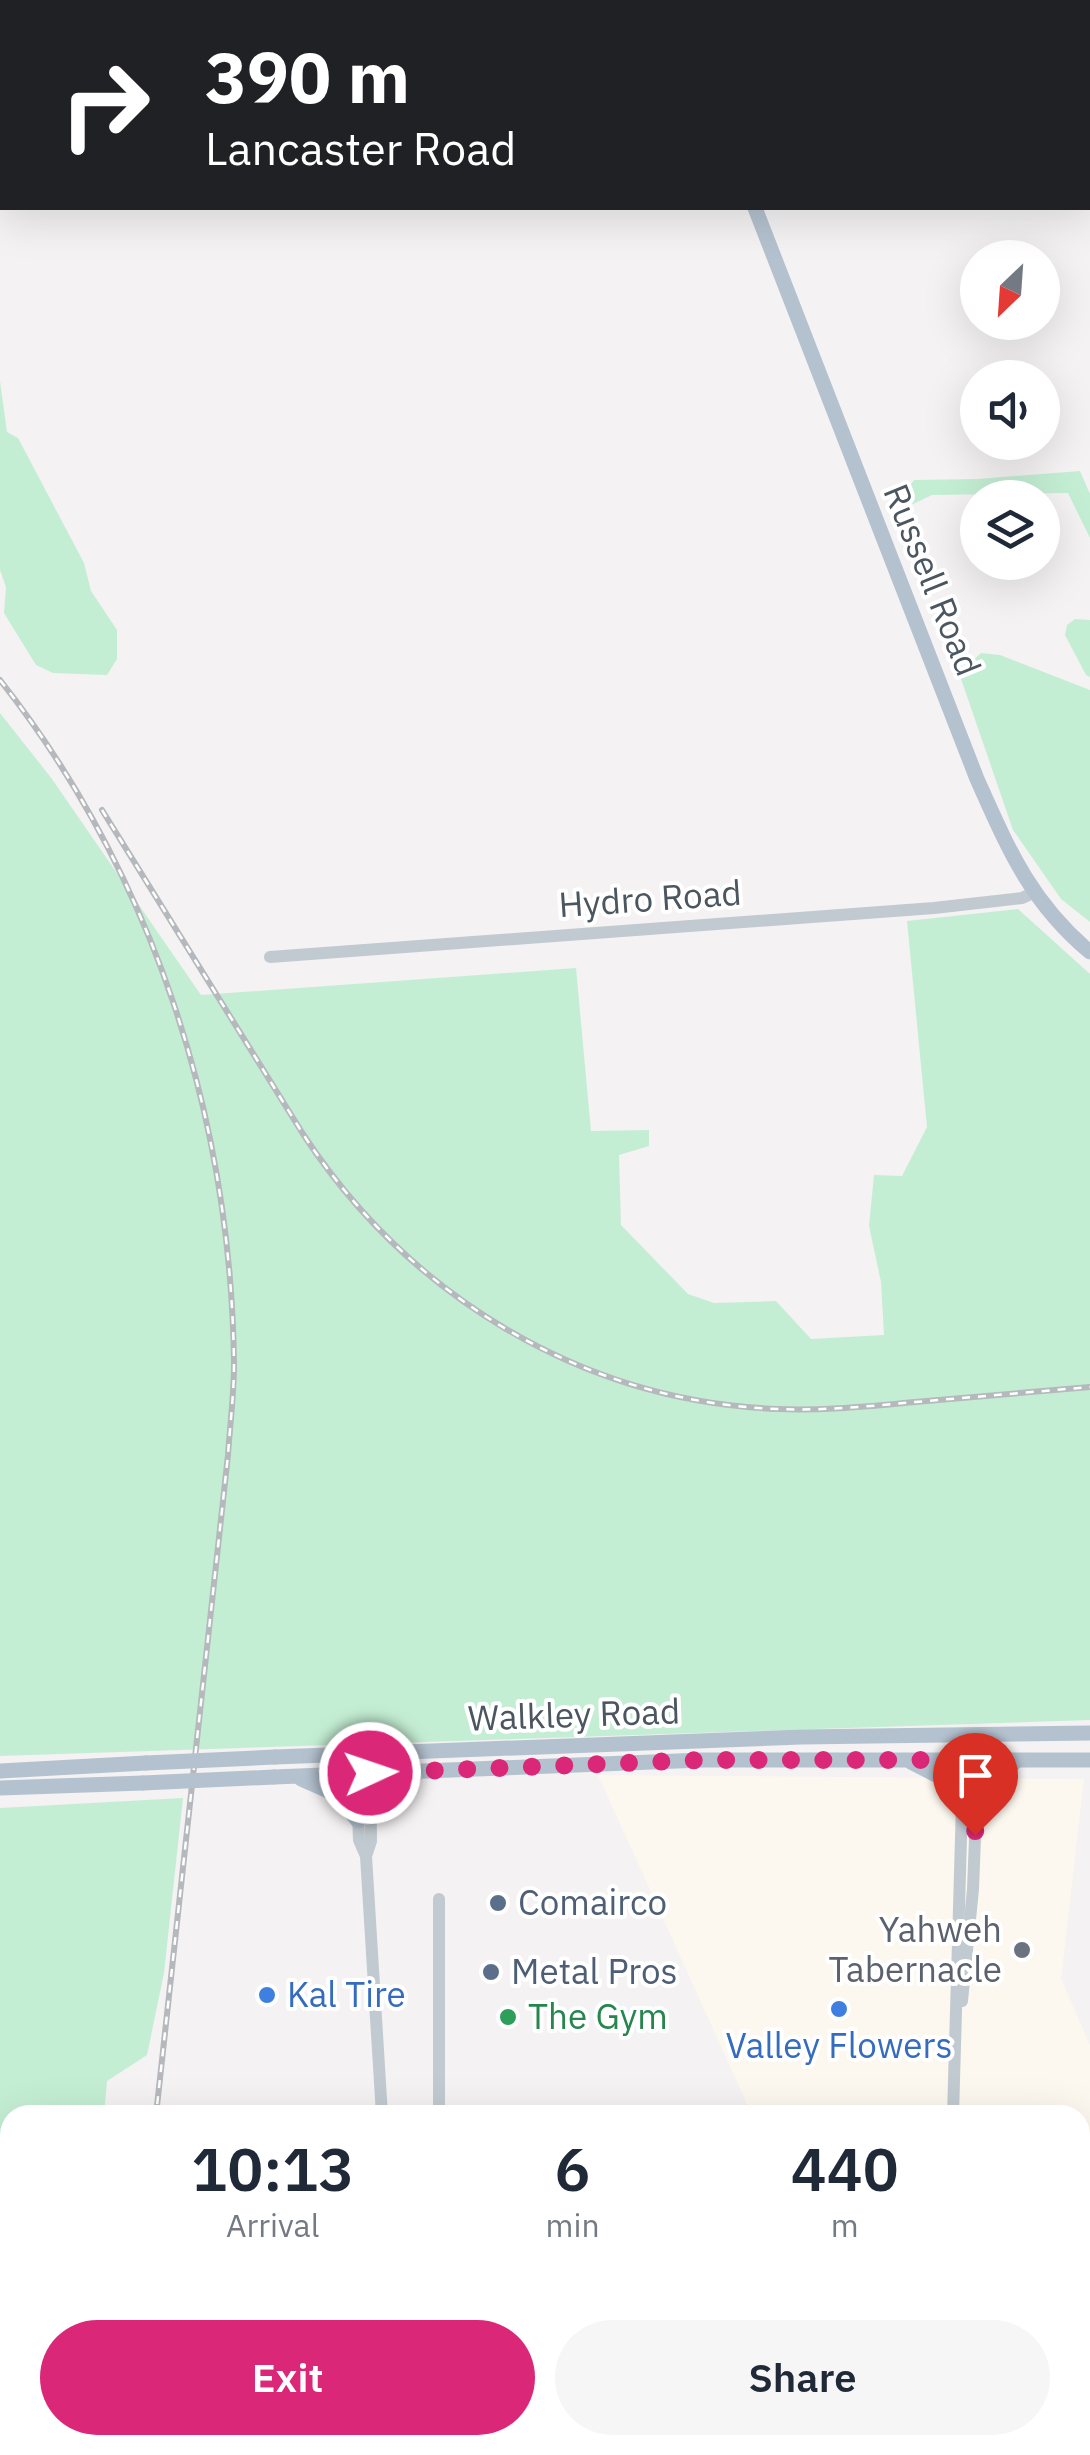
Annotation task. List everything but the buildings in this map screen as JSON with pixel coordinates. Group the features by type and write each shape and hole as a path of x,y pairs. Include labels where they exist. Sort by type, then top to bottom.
{"main road":[{"name":"Russell Road","path":"756,210 977,779 1015,865 1032,893 1090,952"},
{"name":"Walkley Road","path":"0,1771 624,1742 1090,1734"},
{"name":"Walkley Road","path":"0,1788 626,1762 1090,1760"},
{"path":"907,1761 938,1776 969,1802 1016,1761"},
{"path":"292,1776 330,1790 364,1817 383,1792 425,1770"}],"street":[{"name":"Hydro Road","path":"270,958 934,908 1022,898 1032,893"},
{"path":"954,2105 972,1734"},
{"path":"363,1754 364,1817 358,1840 366,1856 381,2105"},
{"path":"439,1899 439,2105"}],"shaded area":[{"path":"598,1775 1084,1779 1061,1979 1090,2045 1090,2105 747,2105"}],"green space":[{"path":"0,381 7,432 18,438 84,563 91,591 117,630 117,659 107,675 53,673 36,665 4,613 6,587 0,570"},
{"path":"1080,471 1090,494 1090,538 1068,493 1060,493 1060,480 960,480 960,495 932,495 911,505 904,494 914,480"},
{"path":"1075,619 1090,620 1090,677 1065,635 1067,625"},
{"path":"981,653 1000,655 1090,690 1090,922 1061,899 1013,830 959,673"},
{"path":"0,713 52,779 201,995 576,968 591,1131 649,1130 649,1146 619,1155 621,1225 688,1294 714,1303 776,1301 811,1339 884,1335 881,1282 869,1226 874,1175 902,1176 927,1127 907,921 1018,909 1090,974 1090,1720 0,1756"},
{"path":"183,1798 164,1973 147,2055 107,2081 105,2105 0,2105 0,1808"}],"railway":[{"path":"0,680 54,755 101,834 140,917 173,1002 199,1091 218,1181 229,1272 233,1398 157,2105"},
{"path":"102,810 303,1134 346,1192 395,1244 448,1290 507,1330 570,1362 636,1386 706,1402 778,1409 847,1408 1090,1387"}],"place":[{"name":"Comairco","path":"498,1903"},
{"name":"Yahweh Tabernacle","path":"1022,1950"},
{"name":"Metal Pros","path":"491,1972"},
{"name":"Kal Tire","path":"267,1995"},
{"name":"Valley Flowers","path":"839,2009"},
{"name":"The Gym","path":"508,2017"}],"route":[{"path":"370,1773 702,1760 979,1760 975,1835"}]}
